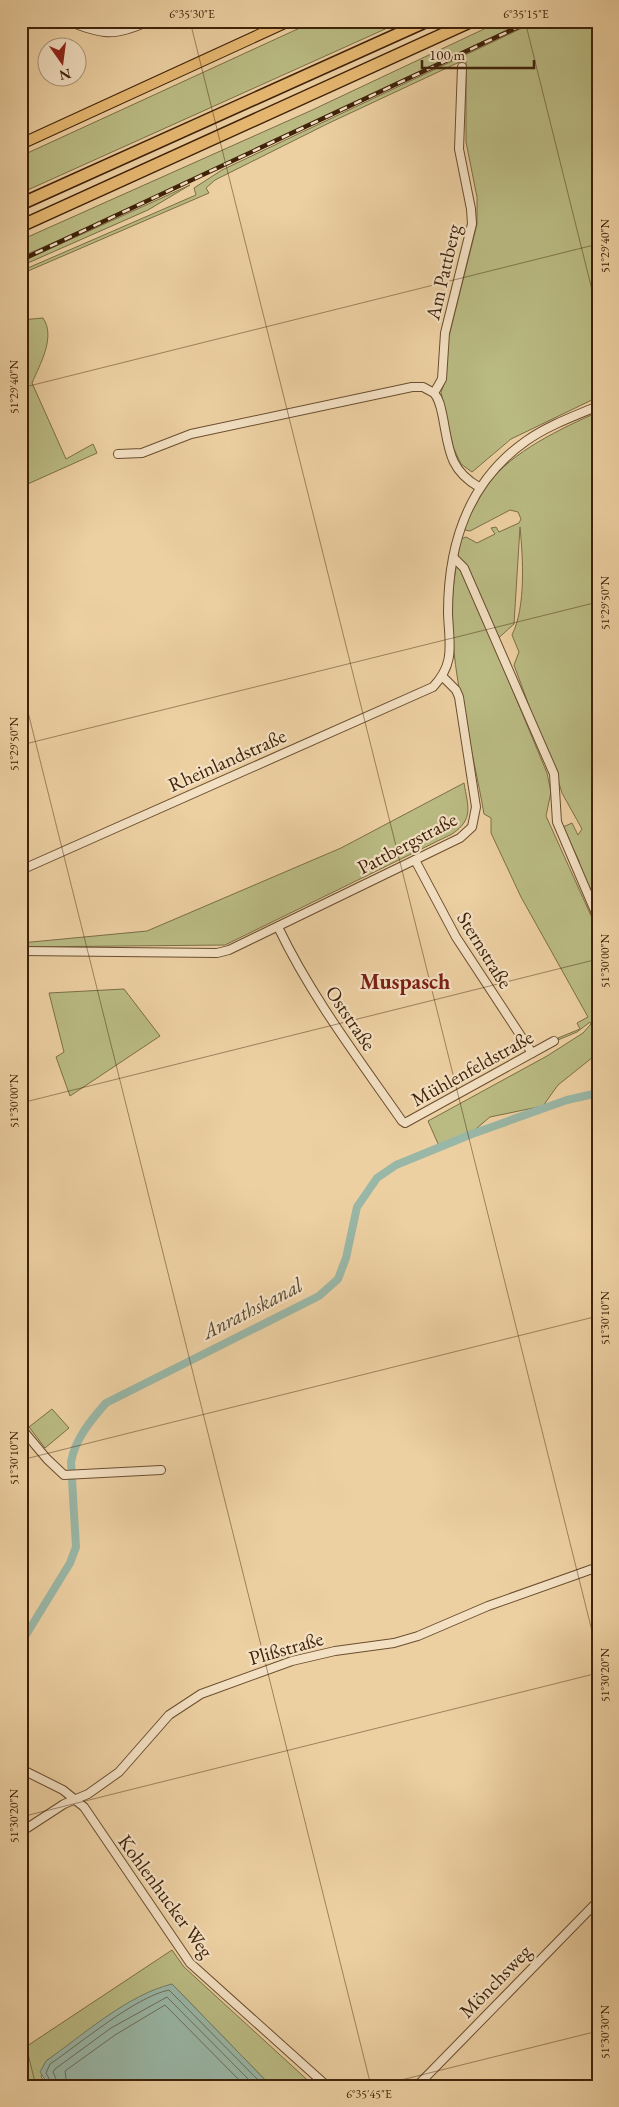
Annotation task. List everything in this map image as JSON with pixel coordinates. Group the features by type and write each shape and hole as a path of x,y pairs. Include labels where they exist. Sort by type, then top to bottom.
{"highway":[{"path":"21,204 427,21"},
{"path":"21,226 472,21"}],"main road":[{"path":"21,144 289,21"}],"street":[{"path":"68,21 90,30 111,34 137,27 149,21"},
{"path":"90,30 93,21"},
{"name":"Am Pattberg","path":"434,393 442,379 445,333 472,224 472,209 459,149 462,67"},
{"path":"118,454 142,453 191,434 412,387 423,387 434,393 440,406 454,464 463,477 479,486"},
{"path":"443,677 448,666 450,653 448,611 458,532 465,512 479,486 504,458 528,439 598,406"},
{"path":"454,558 464,568 554,774 557,822 598,918"},
{"name":"Pattbergstraße","path":"21,951 217,953 229,950 467,833 476,816 475,795 458,697 456,690 443,677"},
{"name":"Rheinlandstraße","path":"21,870 433,687 443,677"},
{"name":"Sternstraße","path":"415,860 456,937 532,1053"},
{"name":"Oststraße","path":"278,927 313,992 405,1123"},
{"name":"Mühlenfeldstraße","path":"405,1123 554,1041"},
{"path":"21,1428 47,1459 62,1473 68,1475 161,1470"},
{"name":"Plißstraße","path":"21,1832 75,1798 88,1794 120,1772 169,1715 201,1694 292,1662 336,1650 394,1643 418,1636 488,1606 598,1567"},
{"path":"21,1769 75,1798"},
{"name":"Kohlenhucker Weg","path":"75,1798 84,1807 190,1962 327,2086"},
{"name":"Mönchsweg","path":"417,2086 598,1901"}],"green space":[{"path":"315,21 403,21 21,193 21,156"},
{"path":"501,21 526,21 144,202 21,257 21,240 310,111"},
{"path":"537,21 598,21 598,397 511,439 472,472 461,464 453,447 441,392 445,382 448,340 477,224 477,197 466,142 466,59 329,123 215,180 206,188 209,193 21,274 21,271 196,195 194,188 222,170"},
{"path":"190,185 148,210 21,266 21,262"},
{"path":"43,318 47,325 47,342 32,383 66,459 93,444 97,453 21,487 21,320"},
{"path":"598,412 598,895 595,896 581,873 579,861 563,827 572,823 578,835 582,829 562,793 552,761 542,741 514,665 519,652 512,635 520,611 522,553 520,527 514,624 493,643 547,773 551,792 546,816 598,931 598,1053 558,1085 543,1106 490,1117 471,1133 439,1146 428,1121 547,1056 583,1033 591,1024 590,1022 577,1032 558,1040 558,1038 580,1029 577,1023 588,1017 521,897 491,833 491,818 484,814 459,689 455,664 452,615 461,539 466,537 477,543 495,534 491,528 496,527 499,532 519,523 521,519 518,512 510,510 470,531 465,530 464,528 469,517 484,489 498,472 523,451 553,433"},
{"path":"464,783 468,806 467,818 452,834 225,945 21,947 21,943 147,931 341,848"},
{"path":"124,989 160,1036 70,1096 56,1057 64,1052 49,993"},
{"path":"52,1409 69,1428 45,1448 29,1427"},
{"path":"172,1950 184,1967 314,2086 271,2086 172,1984 139,1998 46,2061 41,2077 49,2086 25,2086 21,2077 21,2050"}],"water":[{"path":"172,1984 271,2086 49,2086 40,2072 46,2061 122,2006 155,1989"}],"waterway":[{"name":"Anrathskanal","path":"21,1643 70,1563 76,1547 71,1462 80,1438 89,1423 106,1403 319,1296 338,1279 346,1258 357,1207 377,1178 396,1165 472,1134 567,1100 598,1093"}],"railway":[{"path":"21,260 531,21"}],"district":[{"name":"Muspasch","path":"405,981"}]}
